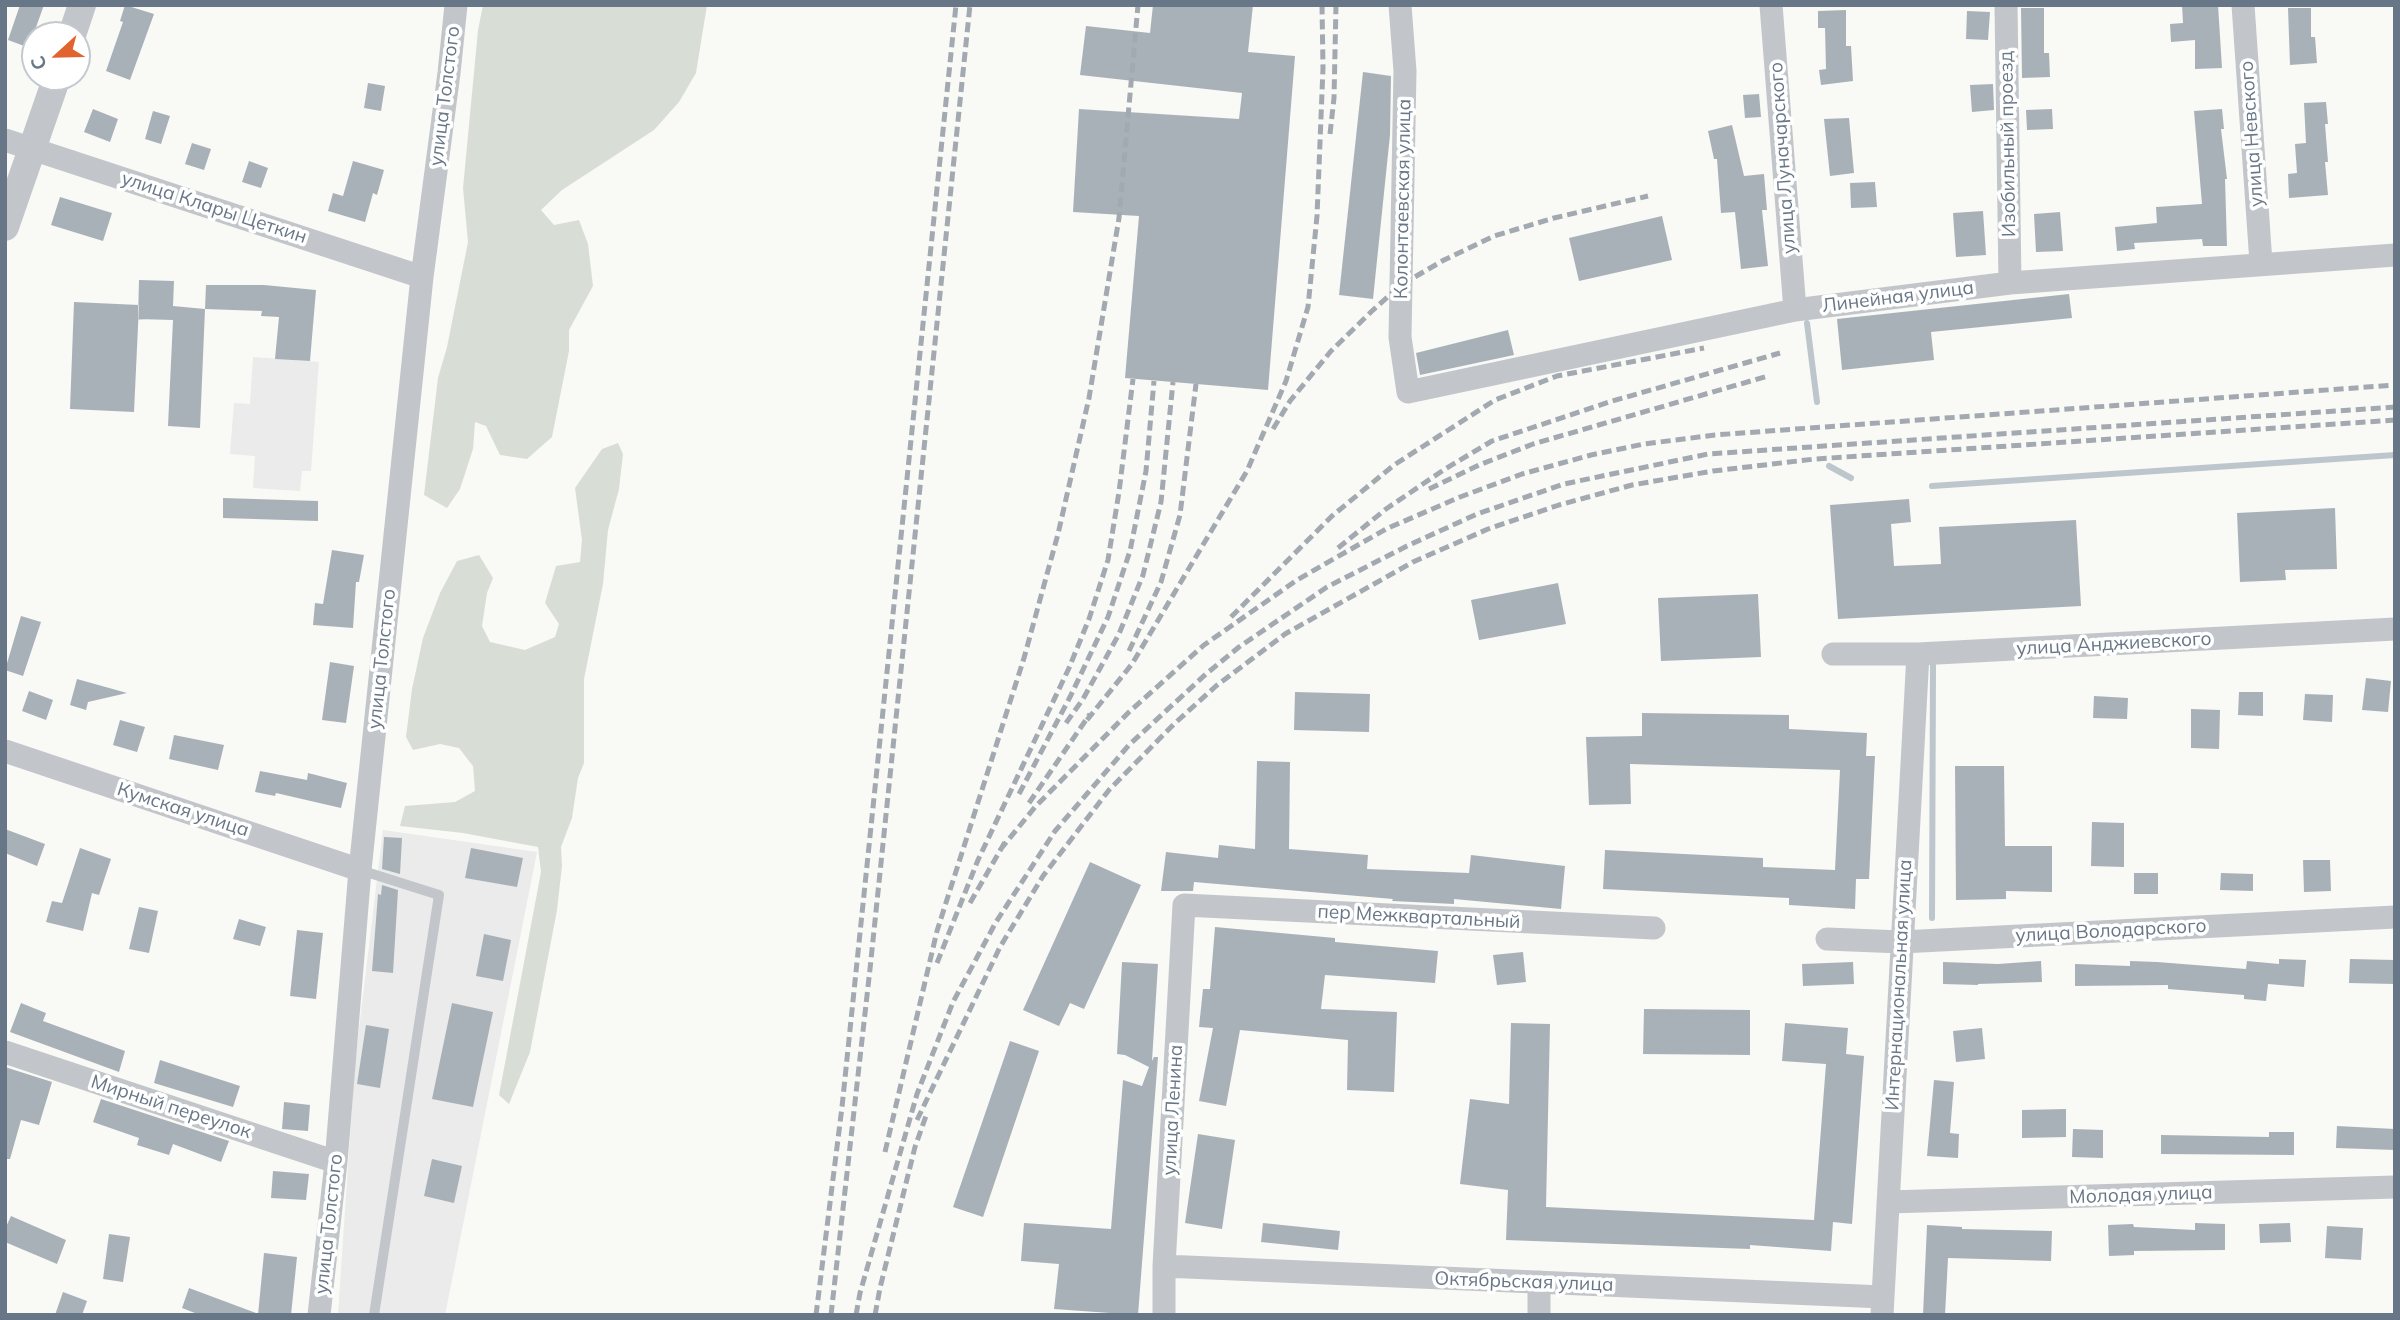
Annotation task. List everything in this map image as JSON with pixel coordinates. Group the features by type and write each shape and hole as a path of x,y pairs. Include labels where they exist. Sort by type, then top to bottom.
{"street":[{"name":"улица Толстого","path":"319,1315 336,1162 360,870 422,277 456,5"},
{"name":"Колонтаевская улица","path":"1400,5 1405,71 1400,337 1408,392"},
{"name":"улица Луначарского","path":"1771,5 1795,310"},
{"name":"Изобильный проезд","path":"2006,5 2010,283"},
{"name":"улица Невского","path":"2242,5 2261,263"},
{"path":"5,227 52,91"},
{"name":"улица Клары Цеткин","path":"5,140 422,277"},
{"name":"Линейная улица","path":"1408,392 1795,310 2010,283 2395,255"},
{"name":"улица Анджиевского","path":"1833,654 1918,654 2395,629"},
{"name":"Интернациональная улица","path":"1883,1306 1918,654"},
{"name":"Кумская улица","path":"5,751 360,870"},
{"name":"пер Межквартальный","path":"1184,905 1654,928"},
{"name":"улица Ленина","path":"1164,1315 1164,1266 1184,905"},
{"name":"улица Володарского","path":"1828,939 1901,942 2395,917"},
{"name":"Мирный переулок","path":"5,1052 336,1162"},
{"name":"Молодая улица","path":"1888,1202 2395,1187"},
{"name":"Октябрьская улица","path":"1164,1266 1539,1282 1883,1306"},
{"path":"1539,1282 1539,1315"}],"lane":[{"path":"360,870 439,895 374,1315"}],"shaded area":[{"path":"483,5 707,5 696,73 679,102 654,130 562,190 541,210 554,225 579,220 588,244 593,286 569,330 569,351 552,437 527,459 500,455 486,426 475,422 473,449 460,489 447,508 424,495 438,378 447,347 468,242 463,188 478,30"},
{"path":"253,357 319,362 311,471 302,471 300,491 253,488 255,456 230,454 234,403 250,404"},
{"path":"618,443 623,454 619,489 608,530 603,584 584,679 584,763 578,778 572,818 561,847 562,866 557,910 530,1052 509,1104 499,1095 541,872 538,847 463,833 400,826 405,806 455,802 475,791 473,766 459,748 440,744 413,750 406,737 412,689 423,638 440,593 457,561 479,555 493,578 487,593 482,626 490,642 525,650 555,637 559,624 545,603 556,566 580,562 582,540 575,488 602,449"},
{"path":"383,830 537,852 445,1315 338,1315 355,1062"}],"building":[{"path":"20,5 44,5 38,21 21,21 21,45 8,40"},
{"path":"125,5 154,14 130,80 106,71 123,22 120,21"},
{"path":"1153,5 1253,5 1248,52 1295,56 1268,390 1125,378 1139,216 1073,212 1079,109 1239,119 1242,93 1080,75 1086,26 1150,33"},
{"path":"2182,5 2218,5 2222,68 2195,69 2195,40 2171,42 2170,24 2183,23"},
{"path":"2021,8 2044,8 2044,53 2049,53 2050,77 2022,78"},
{"path":"2288,8 2311,8 2311,37 2315,37 2317,63 2290,65"},
{"path":"1846,10 1846,46 1851,46 1853,81 1821,85 1819,70 1826,69 1825,28 1818,28 1818,11"},
{"path":"1967,11 1990,12 1988,40 1966,39"},
{"path":"1363,72 1391,76 1390,135 1373,299 1339,295"},
{"path":"368,83 385,86 381,111 364,108"},
{"path":"1993,84 1994,110 1972,112 1970,85"},
{"path":"1759,94 1761,117 1745,118 1743,95"},
{"path":"2326,102 2328,162 2325,162 2328,195 2289,198 2288,174 2297,173 2295,144 2306,143 2304,103"},
{"path":"93,109 118,119 110,142 84,132"},
{"path":"2052,109 2053,129 2027,130 2026,110"},
{"path":"2222,109 2224,129 2221,129 2227,179 2227,246 2203,246 2202,239 2134,243 2135,249 2117,251 2115,227 2157,223 2156,207 2202,204 2194,111"},
{"path":"153,111 170,116 161,144 145,139"},
{"path":"1849,118 1854,173 1830,176 1824,119"},
{"path":"1732,125 1744,176 1764,174 1767,210 1762,210 1768,266 1741,269 1735,212 1721,213 1717,159 1714,159 1708,131"},
{"path":"192,143 211,149 204,170 185,164"},
{"path":"249,161 268,168 261,188 242,182"},
{"path":"353,161 384,170 377,195 373,193 365,222 328,211 333,193 343,196"},
{"path":"1875,182 1877,207 1851,208 1850,183"},
{"path":"60,197 112,213 103,241 51,225"},
{"path":"1983,211 1986,255 1956,257 1953,213"},
{"path":"2060,212 2063,251 2036,252 2034,214"},
{"path":"1662,216 1672,260 1579,281 1569,238"},
{"path":"139,280 174,281 173,306 205,309 200,428 168,426 173,320 138,319"},
{"path":"206,285 264,285 316,290 310,361 275,359 279,317 261,316 262,311 205,309"},
{"path":"2069,294 2072,318 1931,332 1934,360 1842,370 1837,319"},
{"path":"74,302 139,305 134,412 70,409"},
{"path":"1508,330 1514,355 1420,375 1416,353"},
{"path":"223,498 318,501 318,521 223,518"},
{"path":"1909,499 1911,522 1891,524 1894,566 1941,564 1939,527 2076,520 2081,606 1838,619 1830,505"},
{"path":"2335,508 2337,569 2285,570 2286,580 2240,582 2237,513"},
{"path":"332,550 364,555 359,582 356,582 353,628 313,625 315,603 323,604"},
{"path":"1558,583 1566,624 1479,640 1471,600"},
{"path":"1758,594 1761,657 1661,661 1658,598"},
{"path":"21,616 41,622 23,676 5,670"},
{"path":"330,662 354,666 346,723 322,720"},
{"path":"2366,678 2391,681 2388,712 2362,710"},
{"path":"77,679 127,693 88,702 86,710 70,705"},
{"path":"29,691 53,700 46,720 22,711"},
{"path":"1295,692 1370,694 1369,732 1294,730"},
{"path":"2239,692 2263,692 2263,716 2238,715"},
{"path":"2305,694 2333,695 2332,722 2303,720"},
{"path":"2094,696 2128,698 2127,719 2093,718"},
{"path":"2191,709 2220,710 2219,749 2191,748"},
{"path":"1642,713 1789,715 1789,729 1867,733 1866,756 1875,756 1869,879 1856,879 1855,909 1789,905 1789,898 1603,889 1605,850 1763,858 1763,867 1835,870 1840,770 1630,764 1631,804 1589,805 1586,737 1642,736"},
{"path":"120,720 145,727 137,752 113,745"},
{"path":"174,735 224,745 218,770 169,759"},
{"path":"1257,761 1290,762 1289,849 1368,855 1367,869 1469,873 1471,855 1565,866 1561,909 1454,899 1454,904 1392,901 1393,899 1194,882 1193,891 1161,891 1166,852 1218,858 1219,845 1255,849"},
{"path":"1955,766 2004,766 2005,846 2052,846 2052,892 2006,891 2006,899 1956,900"},
{"path":"260,771 307,780 308,773 347,783 341,808 276,793 275,796 255,792"},
{"path":"2092,822 2124,823 2124,867 2091,866"},
{"path":"5,829 45,844 37,866 5,853"},
{"path":"384,837 402,838 400,874 382,869"},
{"path":"80,848 111,859 99,895 92,893 83,931 46,922 52,901 62,903"},
{"path":"471,848 523,858 517,887 465,878"},
{"path":"2303,860 2330,860 2331,891 2304,892"},
{"path":"1090,862 1141,885 1084,1009 1070,1003 1059,1026 1023,1010"},
{"path":"2134,873 2158,873 2158,894 2134,894"},
{"path":"2221,873 2253,874 2253,891 2220,890"},
{"path":"382,885 398,890 393,973 372,971 378,894 381,895"},
{"path":"139,907 158,911 149,953 129,949"},
{"path":"239,919 266,927 260,946 233,939"},
{"path":"1215,927 1438,951 1435,983 1325,975 1321,1009 1397,1012 1394,1092 1347,1090 1348,1040 1240,1030 1226,1106 1199,1101 1213,1028 1199,1027 1203,989 1210,989"},
{"path":"297,930 323,933 316,999 290,996"},
{"path":"484,934 511,940 503,981 476,976"},
{"path":"1523,952 1526,982 1497,985 1493,955"},
{"path":"2279,959 2306,960 2304,987 2268,984 2266,1001 2244,999 2244,995 2168,989 2168,985 2075,986 2075,964 2130,966 2130,961 2246,969 2247,961 2279,964"},
{"path":"2350,959 2395,960 2395,984 2349,983"},
{"path":"2041,961 2042,982 1943,984 1943,962 1998,964"},
{"path":"1122,962 1158,964 1152,1061 1154,1057 1158,1057 1138,1315 1054,1309 1059,1264 1021,1261 1024,1223 1111,1229 1123,1080 1142,1086 1149,1067 1117,1054"},
{"path":"1853,962 1854,984 1803,986 1802,964"},
{"path":"21,1003 46,1013 43,1021 125,1051 119,1072 10,1032"},
{"path":"452,1003 493,1012 473,1107 432,1099"},
{"path":"1644,1009 1750,1010 1750,1055 1643,1054"},
{"path":"1511,1023 1550,1024 1546,1207 1814,1220 1826,1064 1782,1061 1785,1023 1848,1028 1846,1054 1864,1056 1852,1224 1833,1222 1831,1251 1750,1245 1750,1249 1506,1240 1508,1190 1460,1184 1470,1099 1509,1104"},
{"path":"366,1025 389,1029 380,1088 357,1084"},
{"path":"1982,1028 1985,1059 1956,1062 1953,1031"},
{"path":"1010,1041 1039,1051 983,1217 953,1207"},
{"path":"160,1060 240,1086 233,1107 154,1083"},
{"path":"5,1067 52,1082 39,1125 21,1120 10,1159 5,1159"},
{"path":"1934,1080 1954,1082 1950,1133 1959,1134 1958,1158 1927,1156"},
{"path":"101,1099 229,1141 221,1162 173,1144 169,1155 137,1145 139,1138 93,1122"},
{"path":"284,1102 310,1105 308,1131 282,1129"},
{"path":"2066,1109 2066,1137 2022,1138 2022,1110"},
{"path":"2337,1126 2395,1129 2395,1150 2336,1148"},
{"path":"2073,1129 2103,1130 2103,1158 2072,1157"},
{"path":"2269,1132 2294,1132 2294,1155 2161,1154 2161,1135 2269,1137"},
{"path":"1198,1134 1235,1140 1222,1229 1185,1223"},
{"path":"432,1159 462,1166 454,1203 424,1196"},
{"path":"273,1171 309,1174 306,1200 271,1198"},
{"path":"11,1216 66,1240 57,1264 5,1242 5,1229"},
{"path":"1263,1223 1340,1231 1338,1250 1261,1242"},
{"path":"2195,1223 2225,1224 2225,1250 2134,1251 2134,1255 2109,1256 2108,1225 2133,1224 2134,1227 2195,1230"},
{"path":"2290,1223 2291,1242 2260,1243 2259,1224"},
{"path":"1927,1225 1962,1229 2052,1231 2051,1261 1948,1258 1945,1315 1923,1315"},
{"path":"2327,1226 2363,1228 2361,1260 2325,1258"},
{"path":"109,1234 130,1237 123,1282 103,1279"},
{"path":"264,1253 297,1257 291,1315 258,1315"},
{"path":"189,1288 256,1315 200,1315 182,1308"},
{"path":"63,1292 87,1301 82,1315 55,1315"}],"waterway":[{"path":"1807,323 1817,402"},
{"path":"1932,486 2395,455"},
{"path":"1829,466 1851,478"},
{"path":"1932,918 1933,664"}],"railway":[{"path":"816,1315 842,1107 956,5"},
{"path":"831,1315 870,969 970,5"},
{"path":"885,1152 937,931 1024,658 1058,534 1089,398 1119,218 1138,5"},
{"path":"1087,720 1132,664 1247,471 1286,381 1308,307 1317,216 1323,68 1322,5"},
{"path":"1330,134 1334,98 1336,5"},
{"path":"1273,429 1290,401 1331,351 1401,285 1494,236 1554,218 1648,196"},
{"path":"1231,617 1332,516 1394,465 1495,400 1557,376 1704,348"},
{"path":"1338,548 1386,509 1492,441 1609,402 1780,353"},
{"path":"1429,489 1479,465 1533,444 1768,376"},
{"path":"937,963 978,860 1069,668 1089,619 1108,560 1133,379"},
{"path":"1019,794 1108,617 1130,551 1146,471 1154,381"},
{"path":"1066,723 1083,699 1119,634 1143,575 1161,502 1173,382"},
{"path":"1129,651 1161,582 1180,515 1196,384"},
{"path":"1000,850 1035,807 1129,712 1204,645 1297,580 1386,529 1522,474 1644,444 1715,435 2395,385"},
{"path":"856,1315 917,1094 953,1002 996,922 1055,831 1129,745 1239,647 1327,587 1477,514 1564,484 1708,454 2395,407"},
{"path":"917,1120 1000,947 1043,876 1109,790 1216,686 1285,634 1413,562 1488,529 1559,505 1632,485 1713,471 1815,459 2395,420"},
{"path":"1029,803 1090,714"},
{"path":"970,903 1005,842"},
{"path":"875,1315 915,1147 927,1113"}]}
